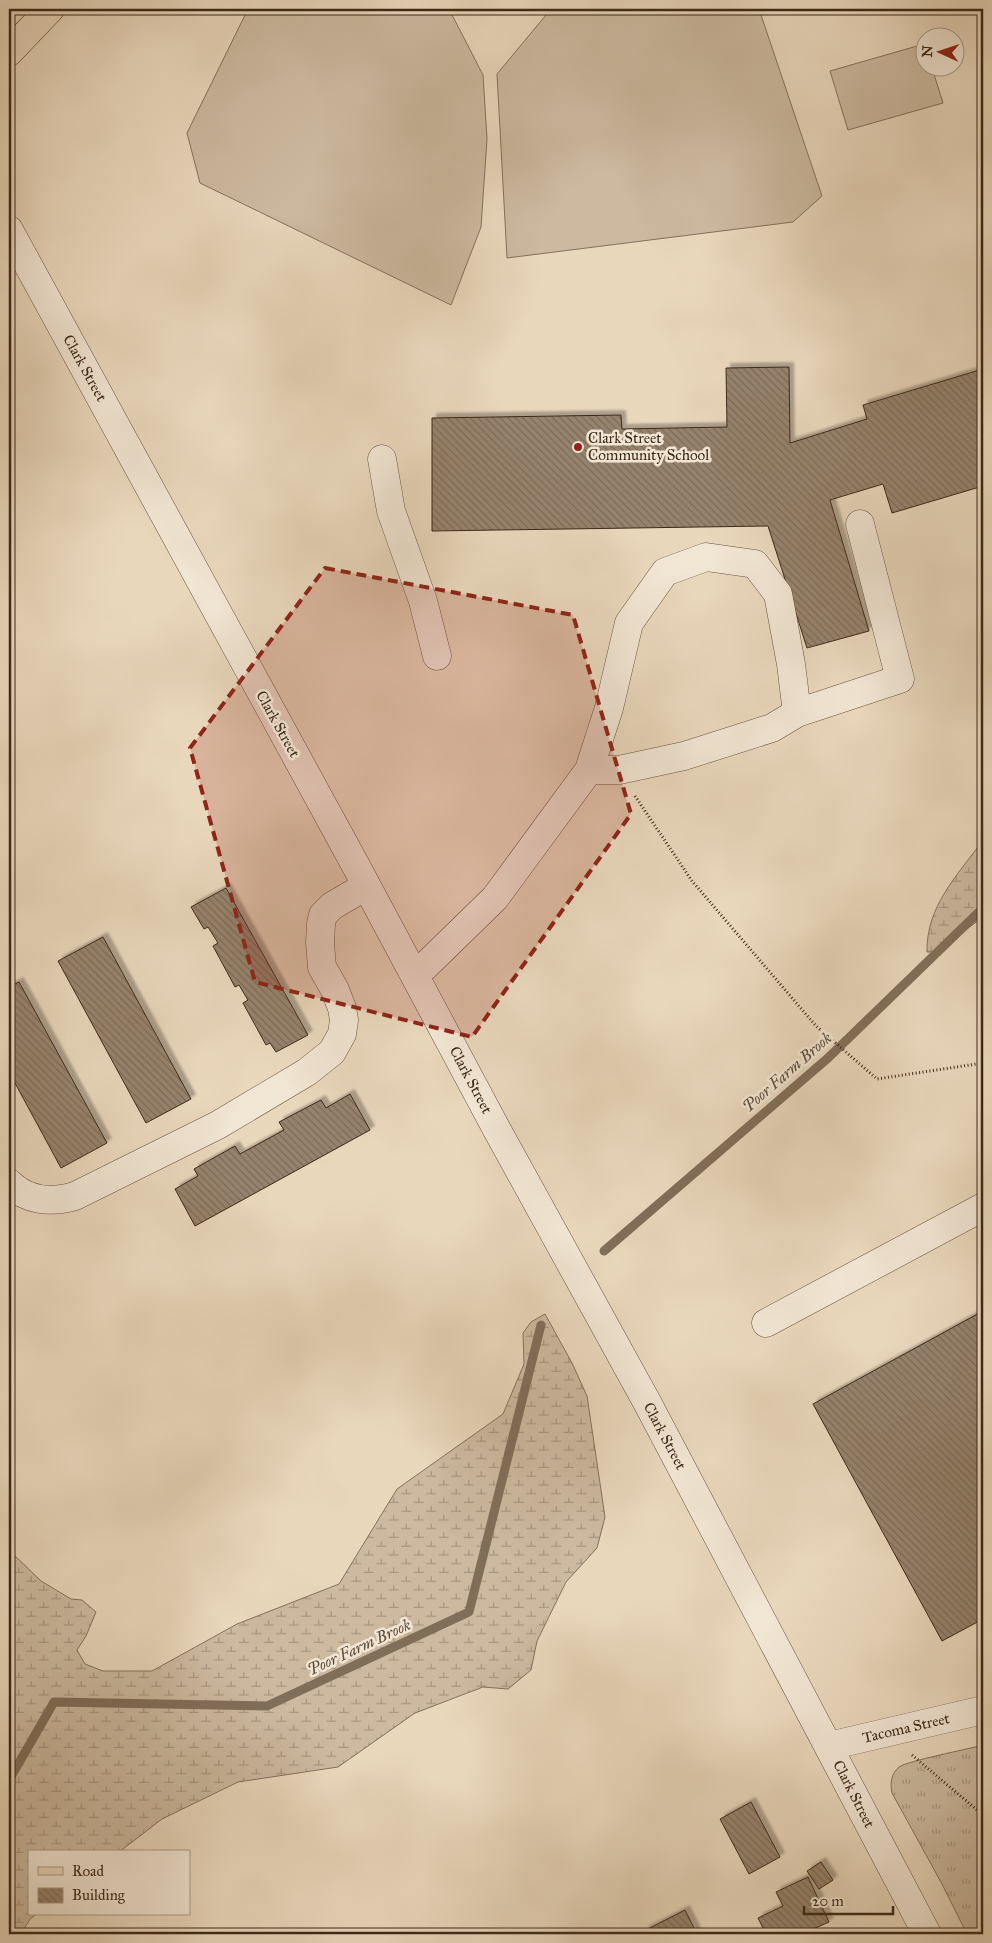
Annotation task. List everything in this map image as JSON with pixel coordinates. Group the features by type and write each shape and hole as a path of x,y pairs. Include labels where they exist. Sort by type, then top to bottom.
{"main road":[{"path":"9,52 50,9"}],"street":[{"name":"Clark Street","path":"9,230 496,1128 648,1404 829,1746 925,1933"},
{"path":"382,460 391,511 423,601 437,656"},
{"path":"589,770 618,770 684,756 772,728 797,713 900,679 860,524"},
{"path":"415,976 495,898 589,770 609,708 629,623 665,572 706,557 755,564 778,594 791,664 797,713"},
{"path":"9,1183 14,1188 38,1199 55,1201 75,1196 218,1125 307,1072 325,1059 337,1045 342,1034 344,1020 342,1008 335,990 322,967 320,943 323,916 332,906 366,886"},
{"path":"766,1323 983,1207"},
{"name":"Tacoma Street","path":"829,1746 983,1710"}],"path":[{"path":"618,770 692,881 816,1026 877,1079 983,1063"},
{"path":"910,1752 914,1758 983,1815"}],"highlighted area":[{"path":"325,568 573,615 631,814 472,1037 255,982 190,748"}],"green space":[{"path":"248,9 449,9 483,75 487,139 481,227 451,305 200,183 187,133"},
{"path":"551,9 759,9 822,196 793,222 507,258 497,74"},
{"path":"914,47 914,78 935,78 943,103 848,130 830,71"},
{"path":"983,840 983,917 936,952 927,952 928,935 932,920 945,892"},
{"path":"545,1314 572,1363 587,1396 605,1517 597,1548 566,1582 537,1641 531,1670 508,1689 483,1687 415,1713 338,1767 238,1782 162,1819 122,1850 28,1850 28,1916 34,1916 30,1919 21,1934 9,1934 9,1550 41,1581 71,1599 82,1600 96,1612 86,1636 77,1650 85,1664 103,1671 152,1671 237,1624 339,1584 397,1489 503,1414 524,1364 523,1333 531,1322"},
{"path":"983,1745 983,1934 967,1934 892,1793 891,1782 896,1770 904,1764"}],"building":[{"path":"789,367 790,443 867,419 863,405 983,369 983,486 892,513 883,484 830,500 869,631 807,648 768,526 432,531 432,418 621,415 622,429 727,427 726,368"},
{"path":"226,888 308,1035 276,1052 270,1043 266,1045 243,1003 248,1000 239,985 235,987 213,946 218,943 208,927 204,929 191,907"},
{"path":"103,937 191,1099 146,1123 58,961"},
{"path":"19,982 107,1143 61,1168 9,1072 9,987"},
{"path":"350,1094 370,1130 195,1226 175,1189 198,1176 194,1169 235,1146 240,1154 284,1130 279,1122 321,1100 326,1108"},
{"path":"983,1311 983,1619 942,1641 813,1404"},
{"path":"751,1802 780,1857 749,1874 720,1819"},
{"path":"821,1862 833,1880 819,1889 807,1871"},
{"path":"808,1877 829,1922 802,1934 766,1934 758,1918 783,1906 776,1892"},
{"path":"685,1910 697,1934 646,1934 644,1931"}],"waterway":[{"name":"Poor Farm Brook","path":"604,1251 828,1058 983,908"},
{"name":"Poor Farm Brook","path":"9,1780 54,1702 267,1706 469,1612 541,1325"}],"place":[{"name":"Clark Street Community School","path":"578,447"}]}
